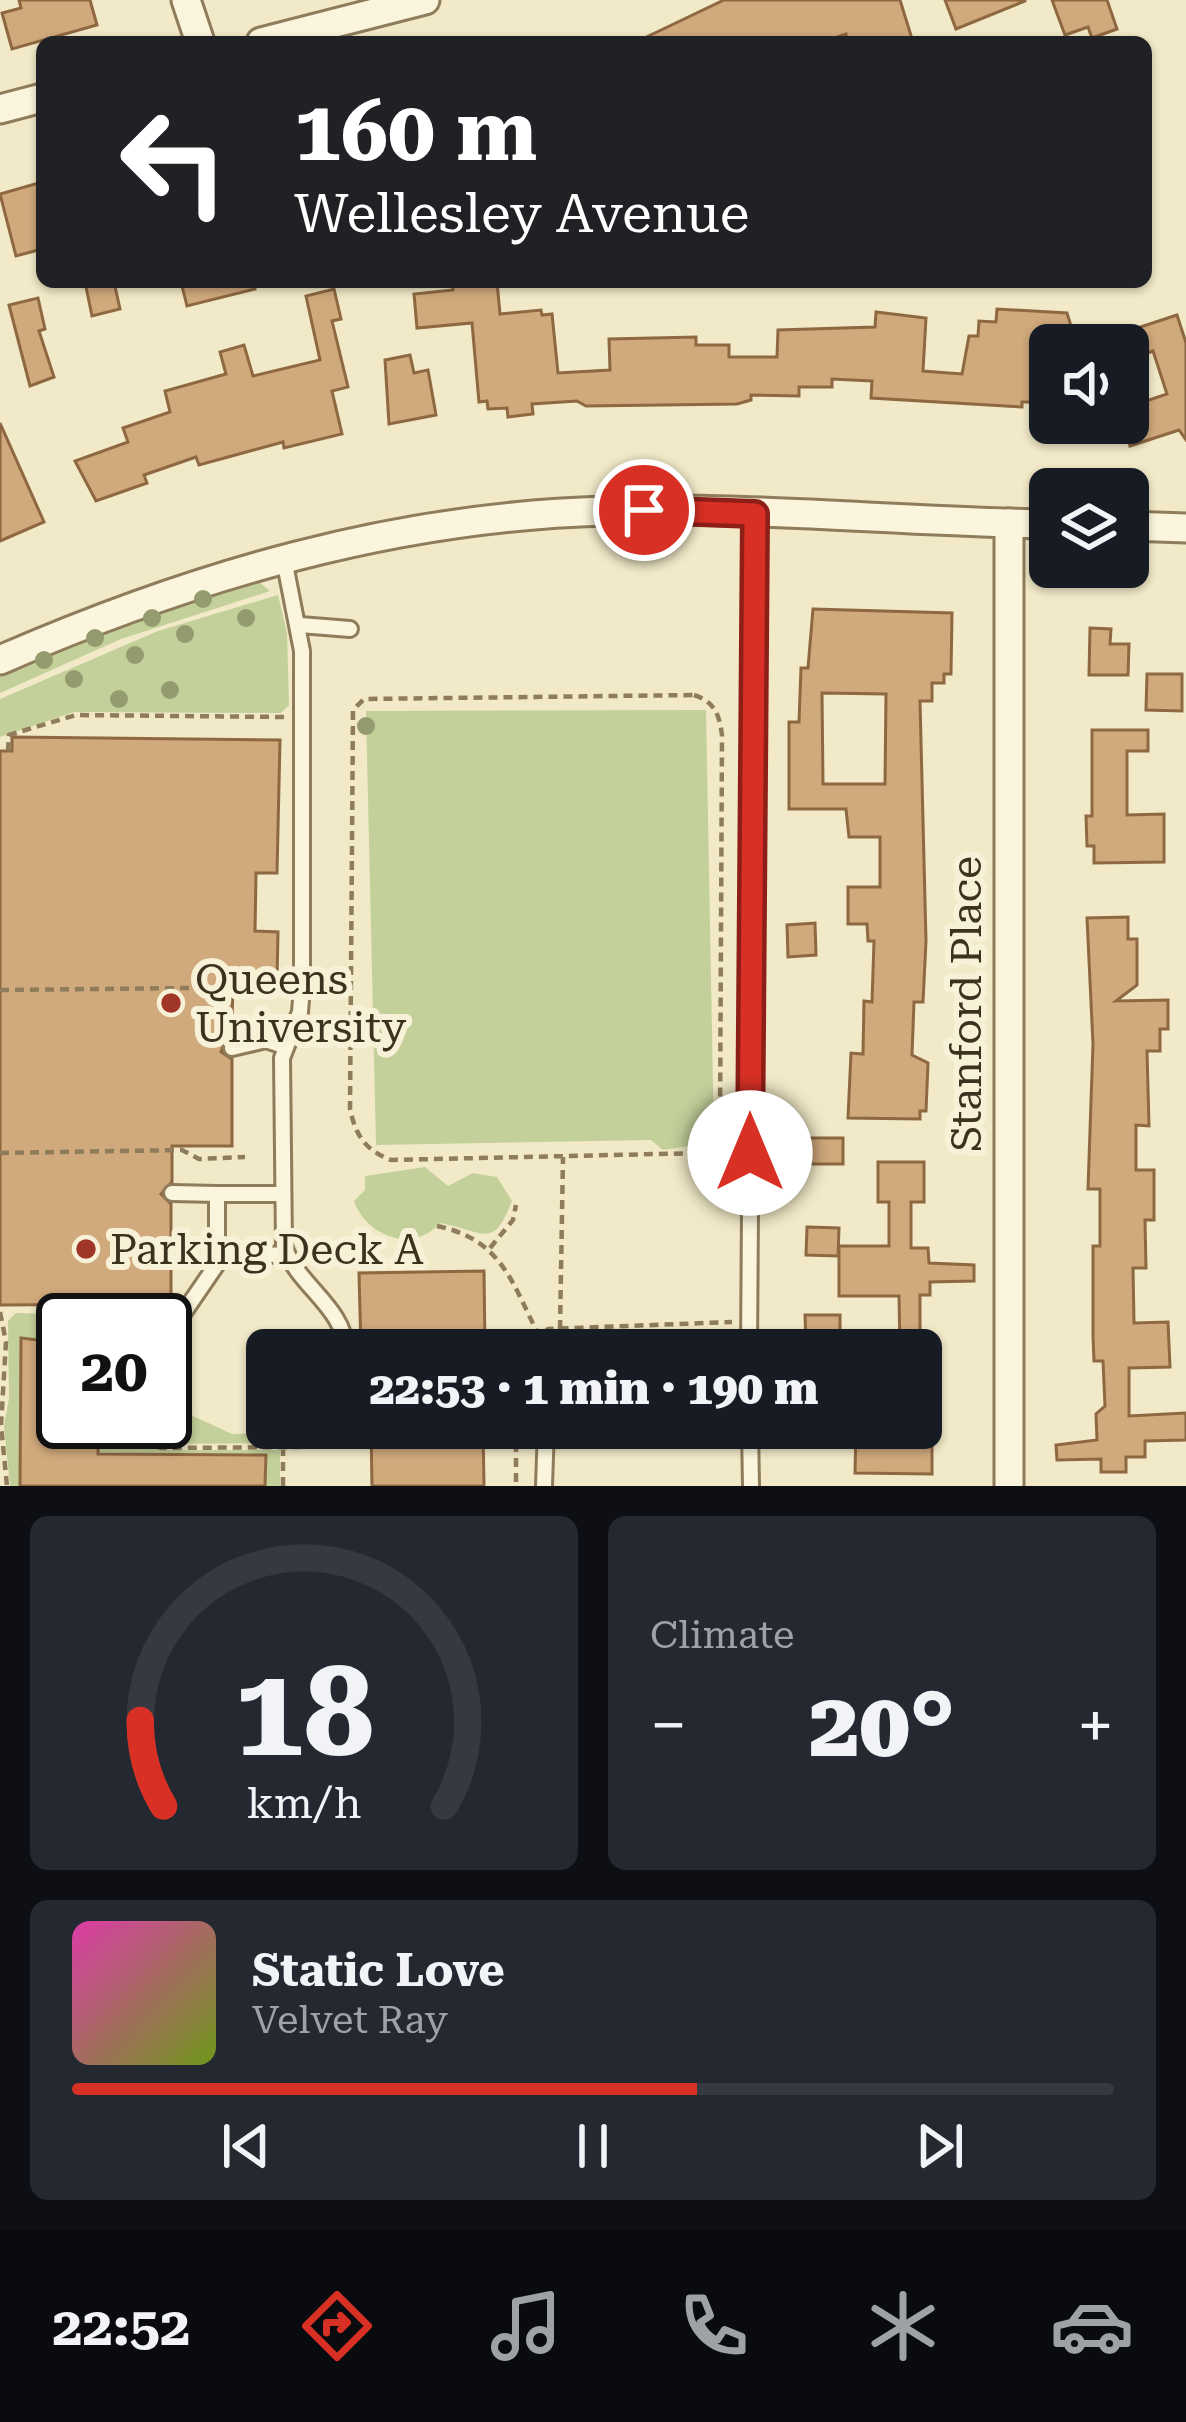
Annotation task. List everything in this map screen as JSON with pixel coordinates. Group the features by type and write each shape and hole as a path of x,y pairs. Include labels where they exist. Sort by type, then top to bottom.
{"street":[{"path":"186,0 198,36"},
{"path":"284,36 425,0"},
{"path":"0,109 36,100"},
{"path":"0,660 169,590 284,557 414,531 553,514 755,514 1029,523"},
{"name":"Stanford Place","path":"1009,523 1010,1486"},
{"path":"1149,527 1186,529"}],"lane":[{"path":"750,1329 755,514"},
{"path":"284,557 300,625 302,717 302,1000 284,1046 286,1254 343,1329"},
{"path":"300,625 350,629"},
{"path":"232,1029 244,1029 284,1046"},
{"path":"232,1048 262,1040"},
{"path":"172,1193 283,1194"},
{"path":"192,1297 217,1258 217,1194"},
{"path":"217,1258 286,1254"},
{"path":"544,1486 545,1449"},
{"path":"750,1449 751,1486"}],"path":[{"path":"694,695 708,700 719,714 720,1126 702,1153 563,1156 391,1160 371,1152 355,1131 350,1109 352,726 353,710 364,699 694,695"},
{"path":"8,751 9,735 76,716 302,717"},
{"path":"0,990 291,986"},
{"path":"0,1153 182,1150 199,1159 245,1157"},
{"path":"563,1156 560,1329 750,1321"},
{"path":"490,1248 514,1220 516,1205"},
{"path":"437,1226 490,1248 512,1273 536,1329"},
{"path":"0,1312 6,1342 1,1425 7,1486"},
{"path":"192,1448 246,1447"},
{"path":"283,1449 283,1486"},
{"path":"516,1449 516,1486"}],"green space":[{"path":"253,577 270,591 121,639 0,693 0,677 43,654"},
{"path":"278,595 287,633 289,705 281,713 74,712 0,737 0,699 158,631"},
{"path":"706,710 714,1142 663,1150 651,1140 376,1145 366,711"},
{"path":"425,1167 448,1186 473,1173 497,1177 512,1201 498,1227 485,1234 440,1223 417,1238 404,1239 369,1224 354,1201 365,1190 365,1176"},
{"path":"16,1313 36,1313 36,1344 21,1344 20,1486 10,1486 4,1426 9,1398 8,1321"},
{"path":"192,1415 232,1434 246,1434 246,1443 192,1444"},
{"path":"98,1449 280,1450 280,1486 265,1486 265,1455 98,1454"}],"building":[{"path":"19,0 90,0 97,25 58,36 36,36 36,42 12,49 2,13 21,8"},
{"path":"724,0 900,0 911,36 846,34 649,36"},
{"path":"945,0 1025,0 1025,1 956,29"},
{"path":"1052,0 1107,0 1117,29 1091,36 1088,27 1065,35"},
{"path":"36,184 36,251 16,256 0,194"},
{"path":"86,288 115,288 120,309 92,316"},
{"path":"182,288 255,288 255,289 187,306"},
{"path":"498,288 500,314 541,310 542,315 552,314 558,373 610,370 609,339 696,337 696,345 729,345 729,357 777,357 778,330 875,327 876,312 926,318 923,371 962,374 969,336 978,336 979,321 996,322 997,309 1067,313 1070,324 1029,324 1029,402 1022,402 1022,407 871,398 872,381 832,379 832,387 799,387 799,396 751,395 751,400 737,404 586,406 577,401 532,404 533,414 508,417 507,408 488,409 487,401 479,402 472,323 417,328 414,294"},
{"path":"334,289 341,319 332,321 348,387 332,391 342,434 284,448 283,442 199,465 196,457 144,475 147,483 96,501 75,461 128,442 123,428 170,412 165,391 226,374 220,352 244,345 253,376 320,360 306,296"},
{"path":"38,298 45,329 39,331 54,377 30,386 9,305"},
{"path":"1177,315 1186,343 1186,440 1179,430 1149,440 1149,400 1167,394 1153,351 1149,352 1149,324"},
{"path":"410,355 414,373 428,370 436,415 389,424 385,360"},
{"path":"0,423 44,522 0,541"},
{"path":"813,609 952,613 951,674 944,674 944,683 932,683 932,701 920,701 926,941 923,1002 914,1002 912,1055 928,1063 926,1111 920,1111 920,1119 848,1118 851,1053 863,1054 864,1001 872,1002 874,941 868,941 867,924 848,924 848,887 880,887 880,837 849,837 846,809 789,809 789,722 799,722 801,668 808,668","holes":["822,693 886,694 885,784 823,784"]},
{"path":"1090,628 1111,629 1110,644 1129,644 1128,675 1089,675"},
{"path":"1147,674 1182,674 1182,711 1146,710"},
{"path":"1092,730 1148,730 1148,751 1127,751 1127,815 1164,814 1164,862 1094,863 1094,846 1087,846 1086,816 1092,816"},
{"path":"12,737 280,740 277,873 256,873 255,931 278,932 277,980 257,980 257,987 233,987 232,1018 221,1027 226,1039 221,1052 232,1059 232,1146 172,1146 172,1182 161,1194 171,1204 171,1293 36,1293 36,1305 0,1305 0,751 12,751"},
{"path":"1128,917 1128,939 1137,939 1137,985 1116,1001 1168,1000 1168,1029 1160,1029 1160,1051 1147,1051 1149,1126 1136,1125 1136,1170 1154,1170 1154,1220 1145,1220 1146,1268 1133,1268 1134,1323 1168,1322 1170,1367 1129,1368 1129,1416 1186,1413 1186,1440 1145,1441 1145,1457 1126,1457 1126,1472 1101,1472 1101,1459 1057,1460 1056,1445 1097,1440 1096,1414 1105,1406 1103,1361 1094,1361 1093,1336 1093,1246 1100,1246 1100,1189 1088,1189 1093,1044 1087,918"},
{"path":"815,923 816,955 788,957 787,925"},
{"path":"807,1138 843,1138 843,1164 807,1164"},
{"path":"878,1162 924,1162 924,1202 911,1202 911,1248 928,1248 929,1263 974,1265 974,1281 930,1282 930,1295 920,1295 920,1329 900,1329 899,1296 839,1296 839,1246 889,1246 889,1202 878,1202"},
{"path":"807,1227 839,1228 838,1256 806,1255"},
{"path":"484,1271 485,1329 360,1329 359,1273"},
{"path":"805,1315 840,1315 840,1329 806,1329"},
{"path":"21,1338 36,1340 36,1449 266,1455 265,1486 20,1486"},
{"path":"371,1449 483,1449 484,1486 372,1486"},
{"path":"856,1449 932,1449 932,1474 855,1473"}],"place":[{"name":"Queens University","path":"171,1003"},
{"name":"Parking Deck A","path":"86,1249"}],"route":[{"path":"644,510 755,514 750,1153"}]}
